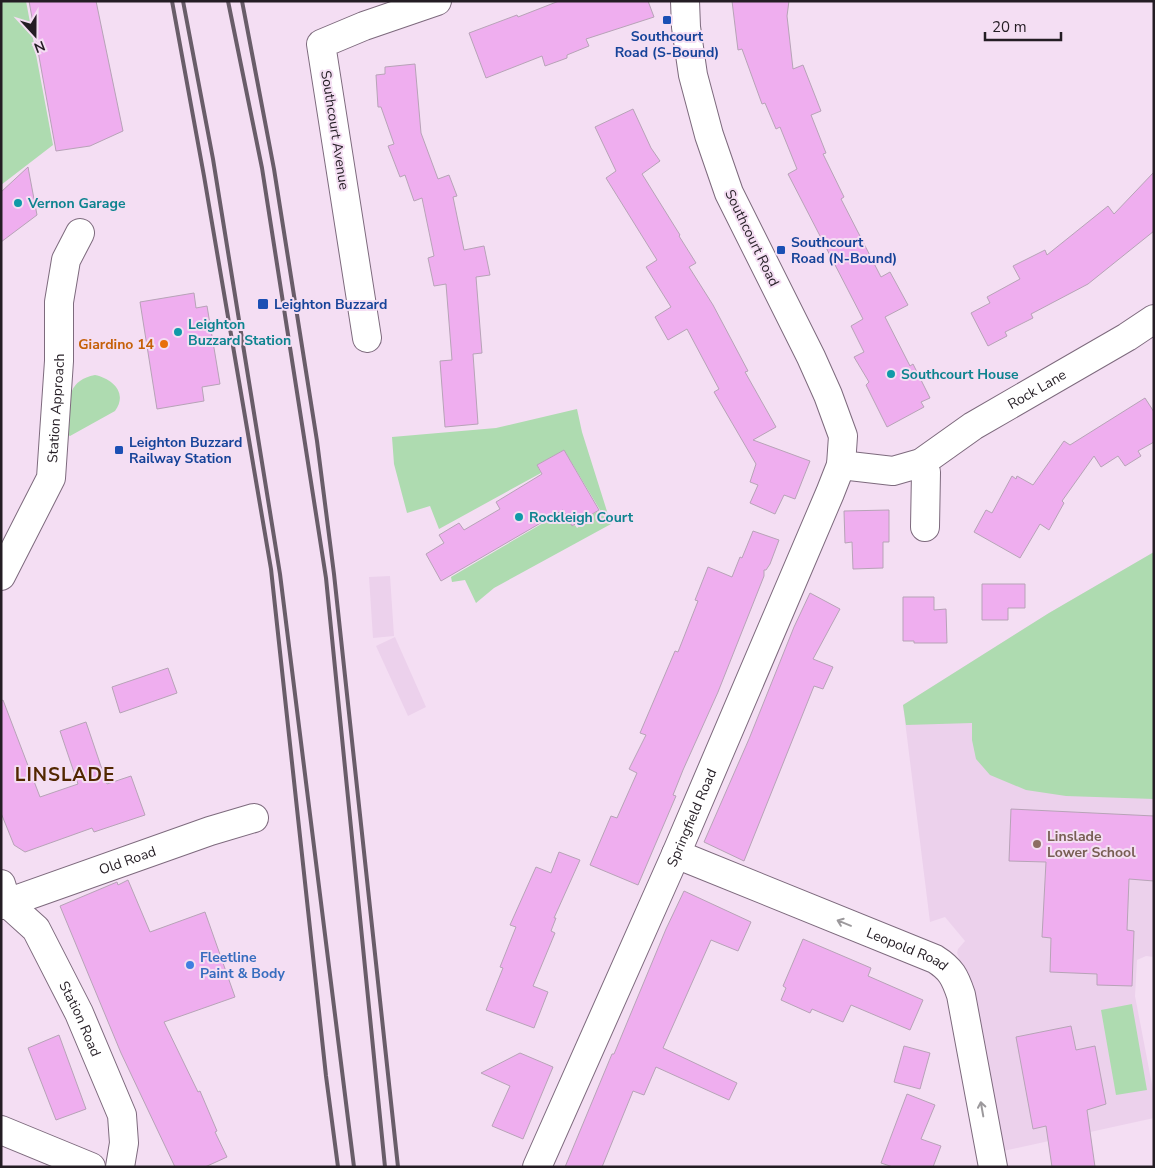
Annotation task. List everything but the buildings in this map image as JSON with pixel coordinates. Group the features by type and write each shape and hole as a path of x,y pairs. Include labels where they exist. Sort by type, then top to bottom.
{"street":[{"name":"Southcourt Avenue","path":"367,338 321,44 364,26 436,1"},
{"name":"Southcourt Road","path":"685,1 686,27 693,75 709,135 729,193 811,357 835,412 843,436 840,465"},
{"name":"Station Approach","path":"1,576 51,478 59,360 59,302 66,260 80,233"},
{"name":"Rock Lane","path":"840,465 893,471 921,463 973,426 1127,338 1154,319"},
{"path":"921,463 926,472 925,527"},
{"name":"Springfield Road","path":"537,1167 676,854 830,493 840,465"},
{"name":"Old Road","path":"3,898 254,818"},
{"name":"Leopold Road","path":"676,854 935,959 948,967 961,994 993,1167"},
{"name":"Station Road","path":"3,898 36,929 79,1013 122,1115 124,1144 120,1167"},
{"path":"1,1130 91,1167"}],"shaded area":[{"name":"Linslade Lower School","path":"1154,552 1154,957 1146,956 1137,960 1135,996 1154,1095 1154,1118 1003,1151 971,988 957,953 965,941 945,917 930,922 903,705 1049,613"},
{"path":"390,576 394,636 373,638 369,577"},
{"path":"395,637 426,707 408,716 376,646"}],"green space":[{"path":"1,1 26,1 53,145 1,185"},
{"path":"95,375 113,383 119,393 119,404 115,411 70,436 68,435 70,397 77,383"},
{"path":"577,409 582,432 611,524 494,588 476,603 465,580 452,582 451,577 555,516 554,513 562,508 572,526 575,525 577,528 586,522 584,519 600,510 564,450 537,465 541,473 439,529 430,506 407,513 394,464 392,437 496,428"},
{"path":"1154,552 1154,799 1066,796 1026,790 990,775 976,759 972,740 972,723 906,725 903,705 1049,613"},
{"path":"1132,1004 1147,1090 1116,1095 1101,1010"}],"railway":[{"path":"172,1 271,569 326,1076 338,1167"},
{"path":"183,1 213,159 280,574 354,1167"},
{"path":"228,1 262,168 326,578 385,1167"},
{"path":"242,1 274,169 317,441 334,574 398,1167"}],"place":[{"name":"Southcourt Road (S-Bound)","path":"667,20"},
{"name":"Vernon Garage","path":"18,203"},
{"name":"Southcourt Road (N-Bound)","path":"781,250"},
{"name":"Leighton Buzzard","path":"263,304"},
{"name":"Leighton Buzzard Station","path":"178,332"},
{"name":"Giardino 14","path":"164,344"},
{"name":"Southcourt House","path":"891,374"},
{"name":"Leighton Buzzard Railway Station","path":"119,450"},
{"name":"Rockleigh Court","path":"519,517"},
{"name":"Linslade Lower School","path":"1037,844"},
{"name":"Fleetline Paint & Body","path":"190,965"}],"district":[{"name":"LINSLADE","path":"65,775"}]}
